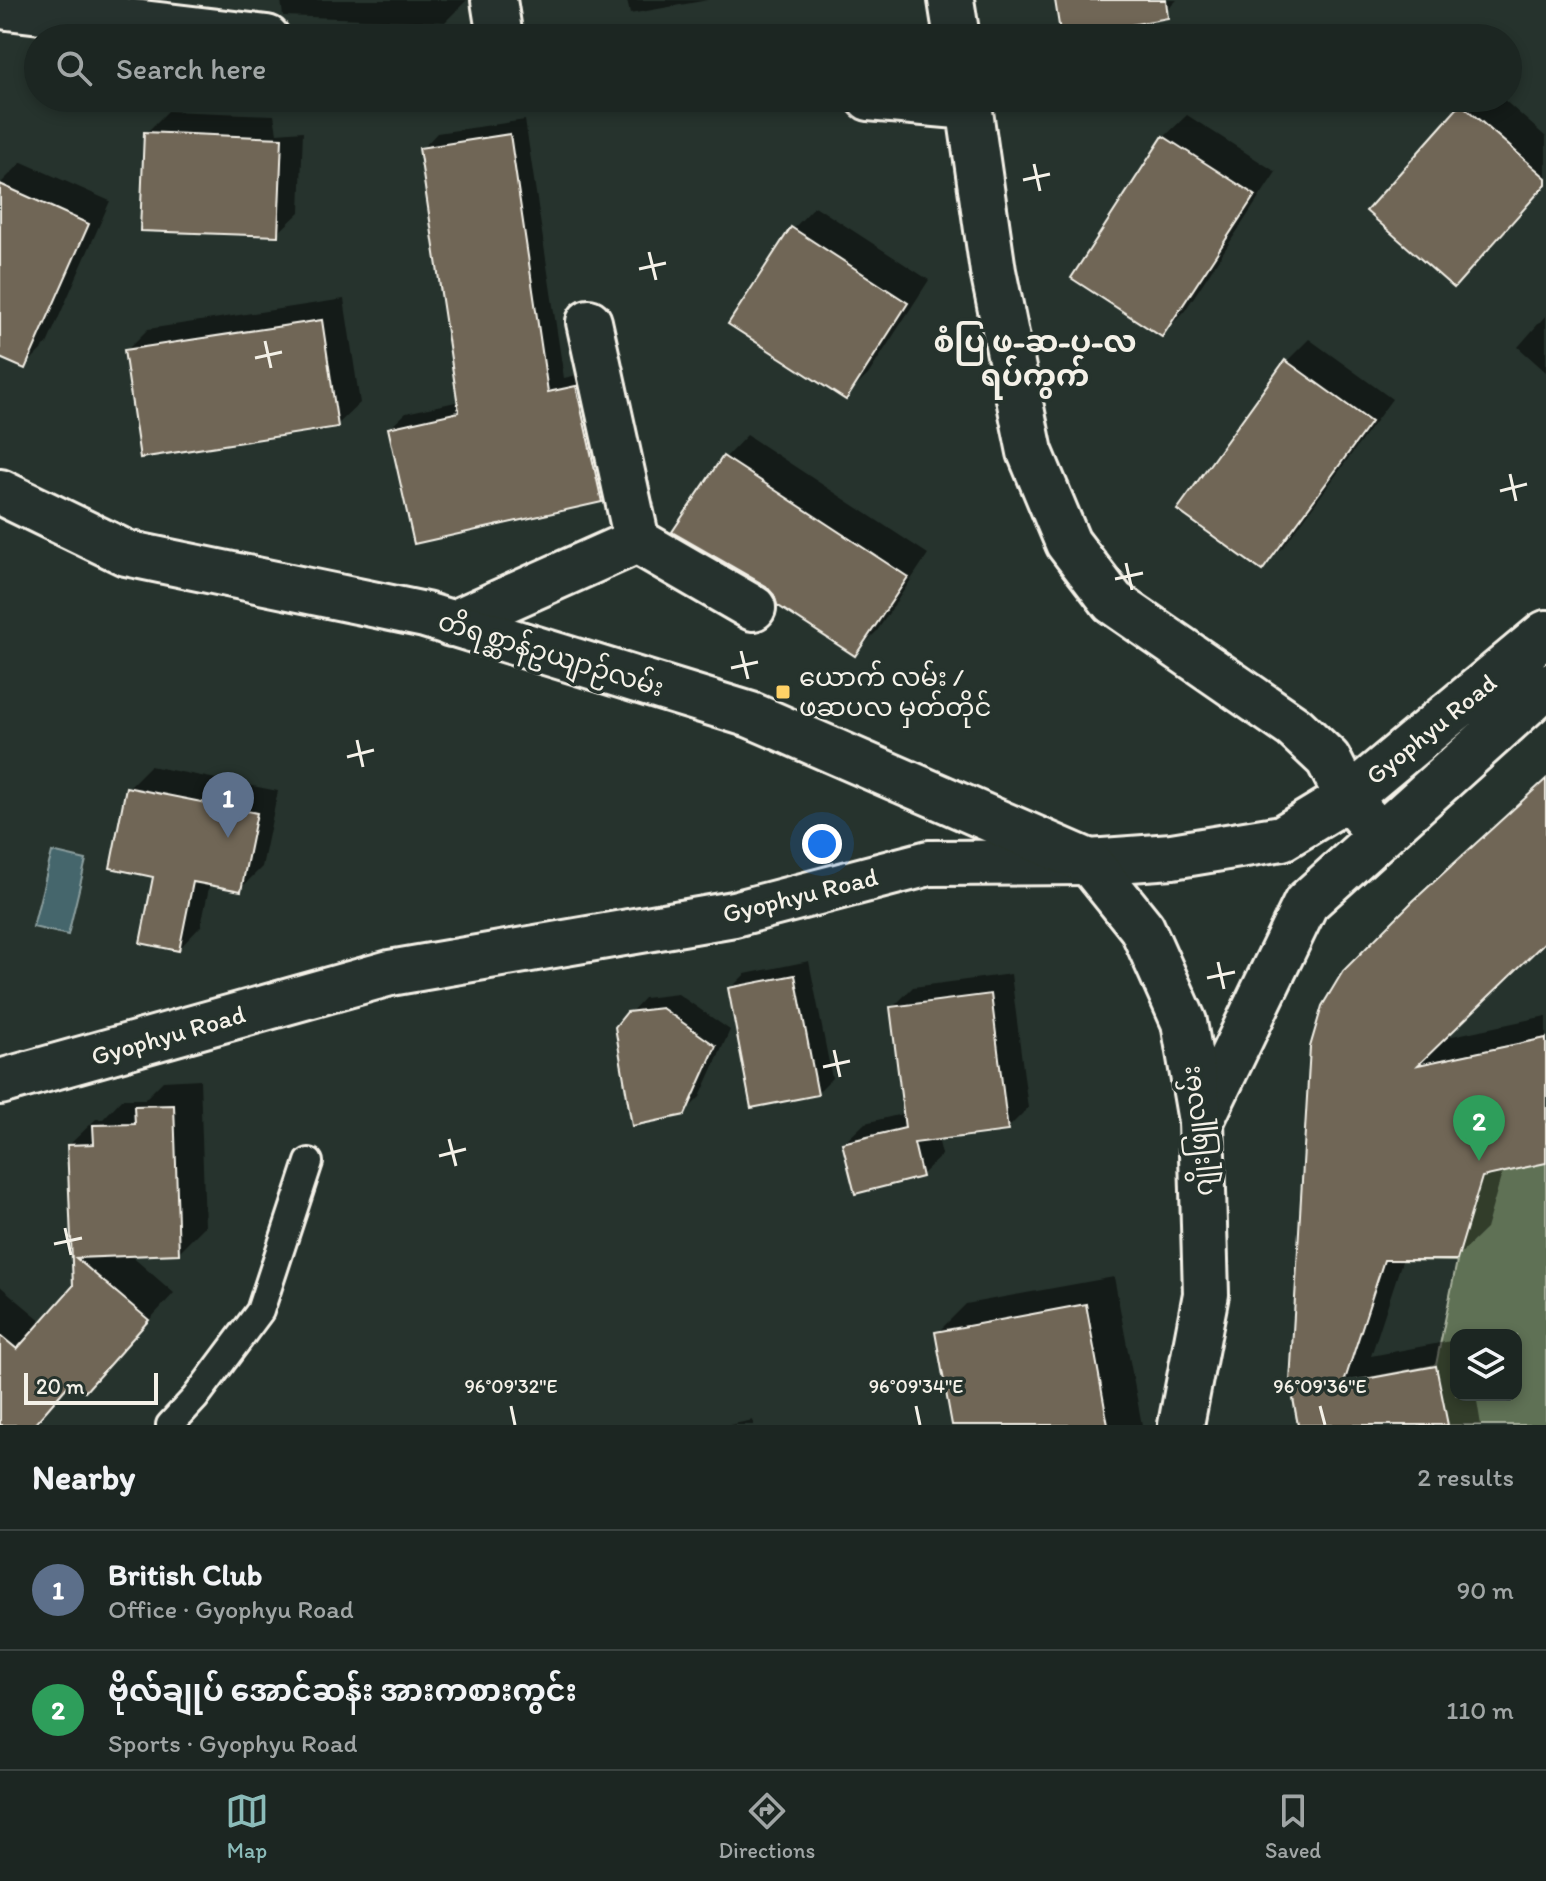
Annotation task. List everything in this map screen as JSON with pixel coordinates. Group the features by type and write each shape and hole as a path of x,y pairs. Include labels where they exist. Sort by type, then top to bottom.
{"street":[{"path":"494,0 498,24"},
{"path":"951,0 955,24"},
{"path":"6,7 149,24"},
{"path":"970,112 993,271 1030,452 1068,543 1113,602 1294,727 1328,759 1348,798 1380,835"},
{"path":"589,322 637,541 753,608"},
{"name":"တိရစ္ဆာန်ဥယျာဉ်လမ်း","path":"0,492 126,553 425,615 751,715 1089,862"},
{"path":"451,624 637,541"},
{"name":"Gyophyu Road","path":"0,1082 390,973 734,914 929,863 1089,862 1172,856 1282,838 1348,798 1546,633"},
{"name":"Gyophyu Road","path":"1201,1121 1306,903 1546,686"},
{"name":"ဂျိုးဖြူလမ်း","path":"1089,862 1142,928 1184,1022 1201,1121 1206,1294 1181,1425"}],"lane":[{"path":"170,1425 195,1398 260,1311 309,1162"}],"green space":[{"path":"1546,1038 1546,1425 1298,1425 1292,1393 1436,1365 1457,1261 1394,1260 1428,1063"}],"water":[{"path":"52,852 86,860 68,935 33,927"}],"building":[{"path":"1055,0 1166,0 1168,18 1136,24 1059,24"},
{"path":"1454,112 1470,112 1546,178 1546,184 1454,288 1366,211"},
{"path":"144,132 282,138 278,236 140,231"},
{"path":"510,134 548,392 576,386 602,502 414,544 388,428 459,412 419,148"},
{"path":"1163,136 1255,195 1162,337 1071,278"},
{"path":"0,184 89,224 25,369 0,358"},
{"path":"791,227 908,303 846,400 728,324"},
{"path":"322,320 338,427 140,458 124,350"},
{"path":"1285,360 1371,422 1262,571 1177,510"},
{"path":"723,456 908,577 855,656 777,605 774,595 766,586 672,532"},
{"path":"1546,779 1546,941 1418,1065 1546,1038 1546,1163 1482,1177 1457,1260 1384,1260 1344,1383 1436,1366 1448,1425 1298,1425 1290,1382 1310,1047 1322,1006 1343,971 1413,901"},
{"path":"126,787 257,813 241,891 193,882 179,951 140,943 153,877 110,868"},
{"path":"795,975 818,1095 751,1108 728,988"},
{"path":"991,994 1008,1131 914,1143 922,1177 855,1194 842,1143 905,1128 890,1007"},
{"path":"662,1008 716,1046 685,1115 632,1126 615,1027 627,1012"},
{"path":"174,1105 179,1254 76,1258 149,1320 85,1392 72,1381 34,1425 0,1425 0,1335 17,1349 73,1286 67,1145 94,1144 93,1125 135,1124 134,1106"},
{"path":"1086,1304 1108,1425 952,1425 935,1332"}],"place":[{"name":"ယောက် လမ်း / ဖဆပလ မှတ်တိုင်","path":"783,692"},
{"name":"British Club","path":"228,838"},
{"name":"ဗိုလ်ချုပ် အောင်ဆန်း အားကစားကွင်း","path":"1479,1161"}],"district":[{"name":"စံပြ ဖ-ဆ-ပ-လ ရပ်ကွက်","path":"1035,358"}]}
